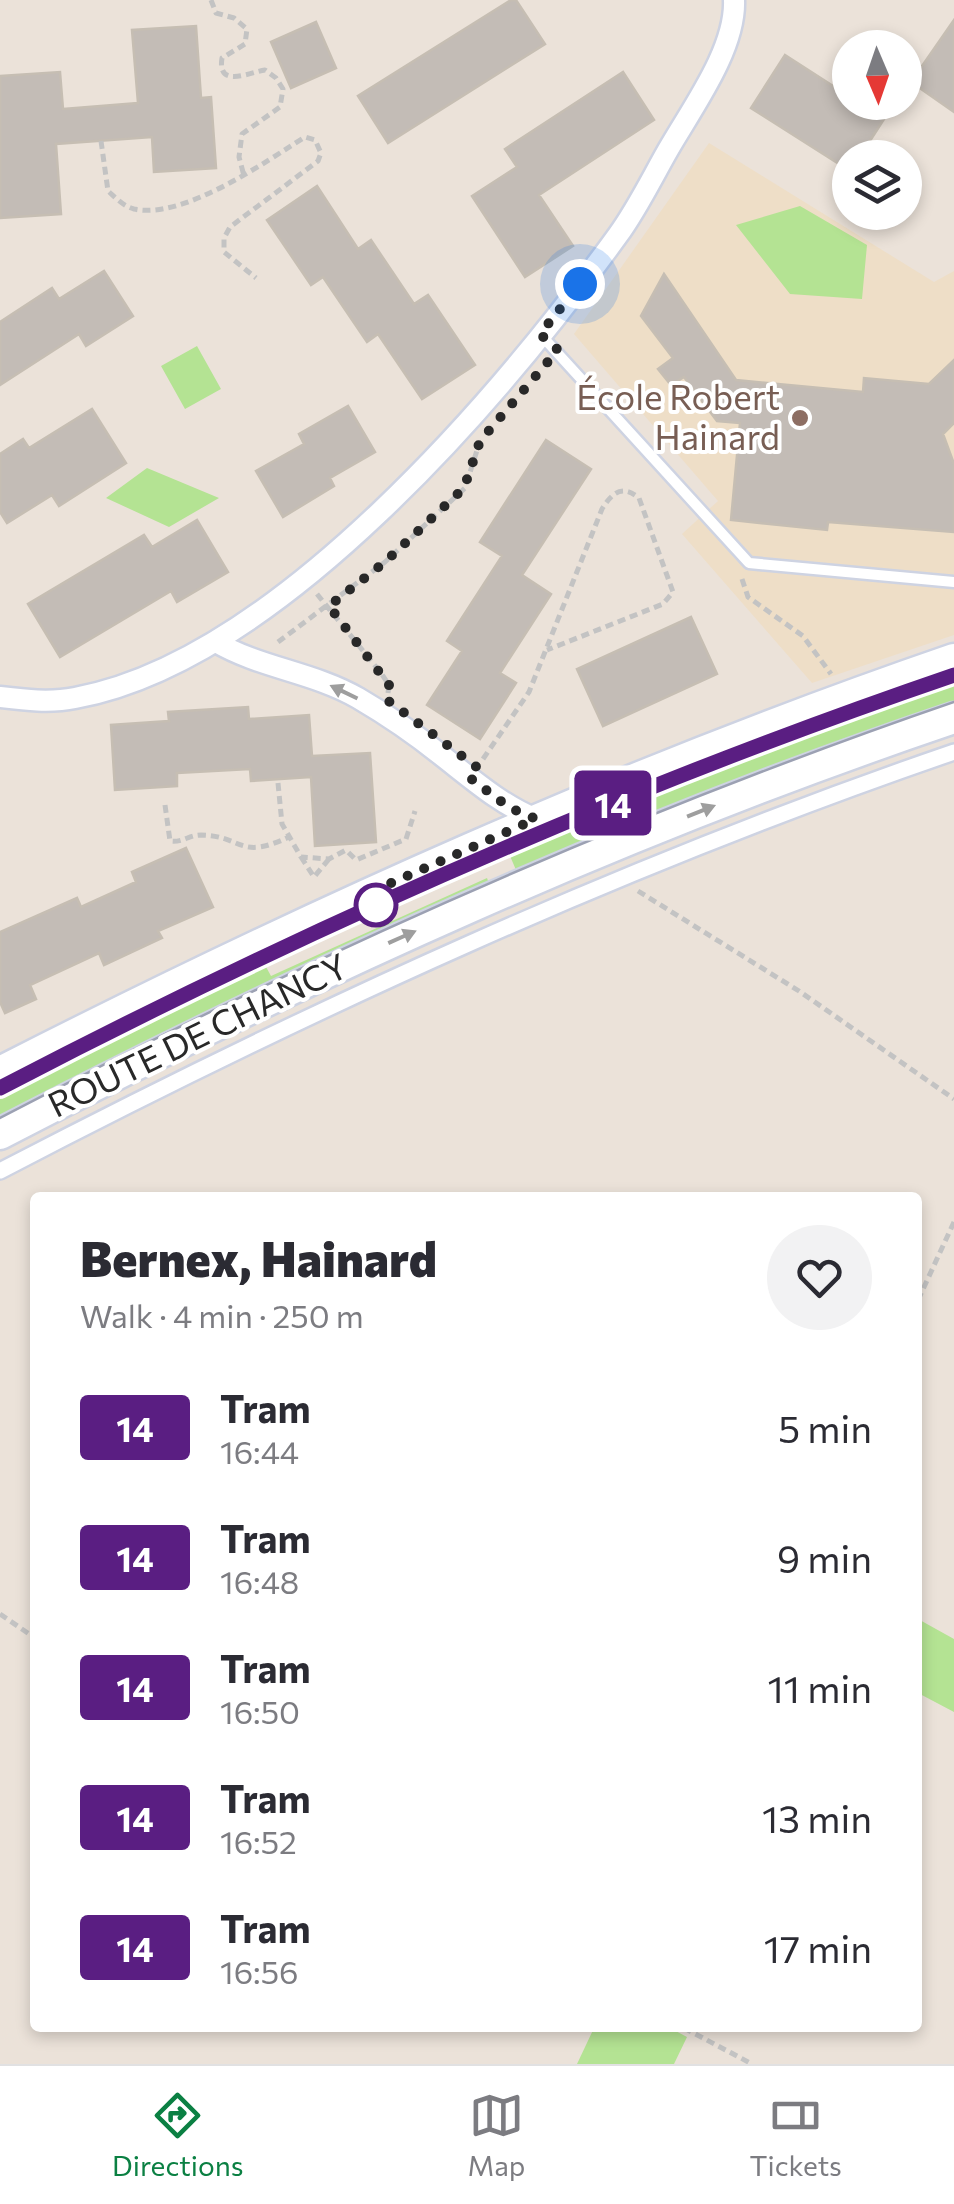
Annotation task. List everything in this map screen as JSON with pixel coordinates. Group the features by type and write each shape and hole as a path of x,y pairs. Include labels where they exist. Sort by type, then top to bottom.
{"main road":[{"name":"ROUTE DE CHANCY","path":"0,1072 262,942 536,819 732,739 954,659"},
{"name":"ROUTE DE CHANCY","path":"0,1134 304,983 502,893 736,797 954,718"}],"street":[{"path":"0,697 75,698 156,672 216,642 392,502 540,334 620,232 721,54 734,19 734,0"},
{"path":"216,642 248,657 312,676 354,696 391,718 510,808 536,819"},
{"path":"0,1171 139,1099 514,922 619,877 954,752"}],"lane":[{"path":"540,334 749,563 954,582"}],"path":[{"path":"211,0 216,13 234,18 248,29 245,44 222,58 224,74 237,78 265,70 283,89 280,107 242,134 239,157 244,176"},
{"path":"101,140 108,191 134,209 186,201 230,185 305,137 315,140 320,147 318,162 230,227 224,238 224,252 256,278"},
{"path":"248,657 250,636 256,632 280,643 385,562 464,488 480,441"},
{"path":"470,778 529,692 602,509 612,494 631,491 639,498 672,592 663,604 547,650"},
{"path":"749,563 742,575 742,587 748,597 803,636 834,680"},
{"path":"301,578 329,606 389,685 387,700"},
{"path":"278,784 282,824 315,879 329,859 346,850 356,860 406,839 415,811"},
{"path":"165,804 170,840 178,842 206,835 258,849 289,837"},
{"path":"302,858 329,859"},
{"path":"619,877 800,992 954,1099"},
{"path":"922,1291 954,1222"},
{"path":"0,1614 30,1635"},
{"path":"692,2032 752,2064"}],"shaded area":[{"name":"École Robert Hainard","path":"709,143 832,219 832,230 850,230 934,282 954,271 954,635 812,683 682,534 718,501 574,334"}],"green space":[{"path":"800,206 832,225 832,230 841,230 867,245 862,299 790,294 736,225"},
{"path":"197,346 221,389 185,409 161,366"},
{"path":"147,468 219,498 169,527 106,498"},
{"path":"954,669 954,708 519,877 504,842"},
{"path":"477,855 481,865 279,957 274,947"},
{"path":"487,878 491,889 0,1125 0,1083 259,954 271,976"},
{"path":"922,1621 954,1639 954,1712 922,1695"},
{"path":"592,2032 678,2032 687,2037 674,2064 577,2064"}],"building":[{"path":"516,0 545,44 388,143 358,96"},
{"path":"954,20 954,112 922,90 922,66"},
{"path":"316,22 336,68 291,88 271,42"},
{"path":"196,26 201,98 211,97 216,168 154,172 152,137 56,144 61,214 0,218 0,76 60,72 63,109 138,103 132,30"},
{"path":"785,55 832,85 832,120 883,120 871,140 832,140 832,160 751,108"},
{"path":"623,72 654,120 539,195 573,246 525,277 472,196 517,167 505,149"},
{"path":"317,186 358,249 371,240 414,304 428,295 475,365 422,399 378,334 367,342 323,277 311,285 267,220"},
{"path":"104,271 133,316 86,346 79,334 0,385 0,322 52,288 59,299"},
{"path":"664,274 736,380 863,392 864,378 929,384 954,360 954,423 943,434 954,464 954,532 828,522 827,530 731,520 740,423 717,421 684,377 671,385 658,369 673,358 641,316"},
{"path":"348,406 375,452 330,478 334,486 283,517 256,471 304,444 299,434"},
{"path":"92,409 126,463 59,506 52,495 7,523 0,512 0,454 23,439 29,448"},
{"path":"546,440 591,469 522,575 551,594 500,673 516,683 480,739 427,705 462,651 447,641 502,556 480,542"},
{"path":"197,520 228,572 177,602 171,591 60,657 28,604 144,535 152,547"},
{"path":"691,617 717,674 603,726 577,669"},
{"path":"248,707 249,719 309,715 312,756 370,753 376,842 315,846 311,777 251,781 250,769 177,773 177,786 115,790 111,725 169,721 168,712"},
{"path":"186,848 213,907 158,931 162,938 104,965 99,953 30,985 36,999 5,1013 0,1002 0,932 77,898 81,907 136,882 132,872"}],"tram line":[{"path":"0,1088 233,972 470,864 710,765 954,675"},
{"name":"14","path":"0,1088 268,956 486,856 699,768 954,675"},
{"path":"0,1118 233,1001 469,892 709,792 954,702"}],"place":[{"name":"École Robert Hainard","path":"800,418"}],"route":[{"path":"376,905 371,892 536,819 510,808 470,778 478,768 387,700 389,685 329,606 385,562 464,488 480,441 558,350 540,334 580,284"}]}
